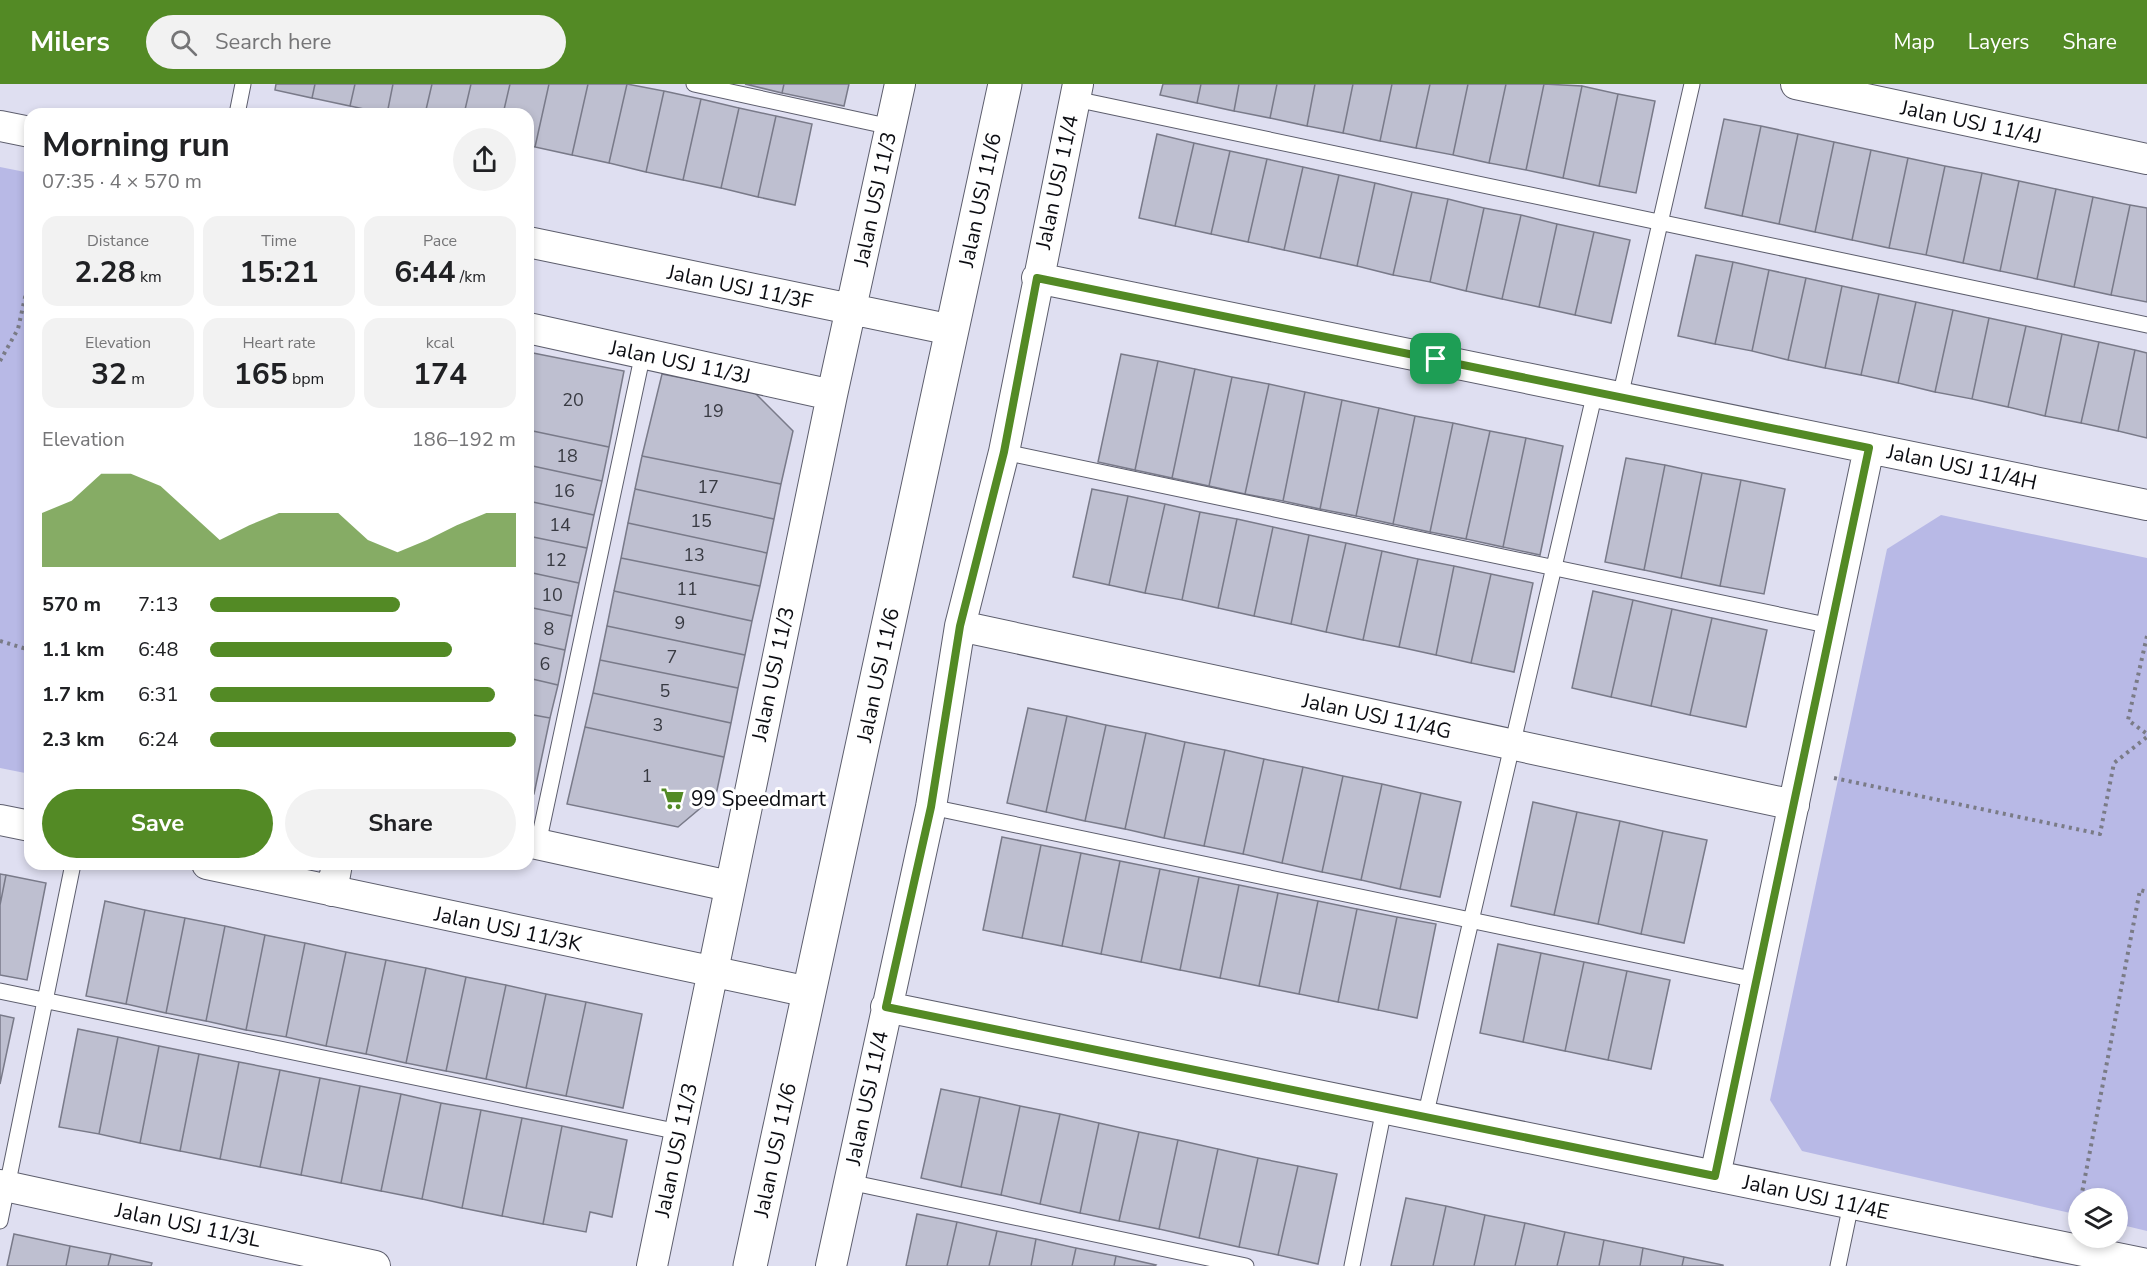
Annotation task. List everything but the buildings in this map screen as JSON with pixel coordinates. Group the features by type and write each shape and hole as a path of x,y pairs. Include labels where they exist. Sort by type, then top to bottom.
{"street":[{"name":"Jalan USJ 11/3","path":"652,1266 832,395 900,84"},
{"name":"Jalan USJ 11/6","path":"750,1266 1005,84"},
{"name":"Jalan USJ 11/4J","path":"1796,84 2147,159"},
{"name":"Jalan USJ 11/4","path":"831,1266 931,807 960,626 1004,452 1037,278 1077,91"},
{"path":"0,126 24,131"},
{"name":"Jalan USJ 11/3F","path":"534,243 851,311 952,330"},
{"name":"Jalan USJ 11/4H","path":"1037,278 2147,505"},
{"name":"Jalan USJ 11/3J","path":"534,329 832,395"},
{"path":"1715,1176 1869,448"},
{"name":"Jalan USJ 11/4G","path":"960,626 1794,805"},
{"path":"0,820 24,825"},
{"path":"534,843 729,886"},
{"name":"Jalan USJ 11/3K","path":"266,870 334,877 712,972 809,992"},
{"name":"Jalan USJ 11/4E","path":"886,1007 2147,1264"},
{"name":"Jalan USJ 11/3L","path":"4,1186 375,1266"}],"lane":[{"path":"238,108 243,84"},
{"path":"694,84 891,128"},
{"path":"1425,1117 1554,568 1660,224 1692,84"},
{"path":"1077,91 1660,224 2147,325"},
{"path":"534,839 643,353"},
{"path":"1004,452 1832,626"},
{"path":"931,807 1756,980"},
{"path":"0,1221 4,1186 72,870"},
{"path":"0,992 679,1132"},
{"path":"1352,1266 1384,1109"},
{"path":"849,1182 1245,1266"},
{"path":"1838,1266 1851,1204"}],"path":[{"path":"0,361 18,329 24,302"},
{"path":"1801,771 2100,834 2114,763 2147,736 2128,720 2147,636"},
{"path":"0,641 24,648"},
{"path":"2083,1188 2140,890 2147,892"}],"shaded area":[{"path":"0,167 24,172 24,773 0,768"},
{"path":"1941,515 2147,558 2147,1231 2128,1226 2128,1188 2068,1188 2068,1212 1802,1151 1770,1100 1887,549"}],"place":[{"name":"99 Speedmart","path":"673,799"}],"route":[{"path":"1037,278 1436,359 1869,448 1715,1176 886,1007 931,807 960,626 1004,452 1037,278"}]}
